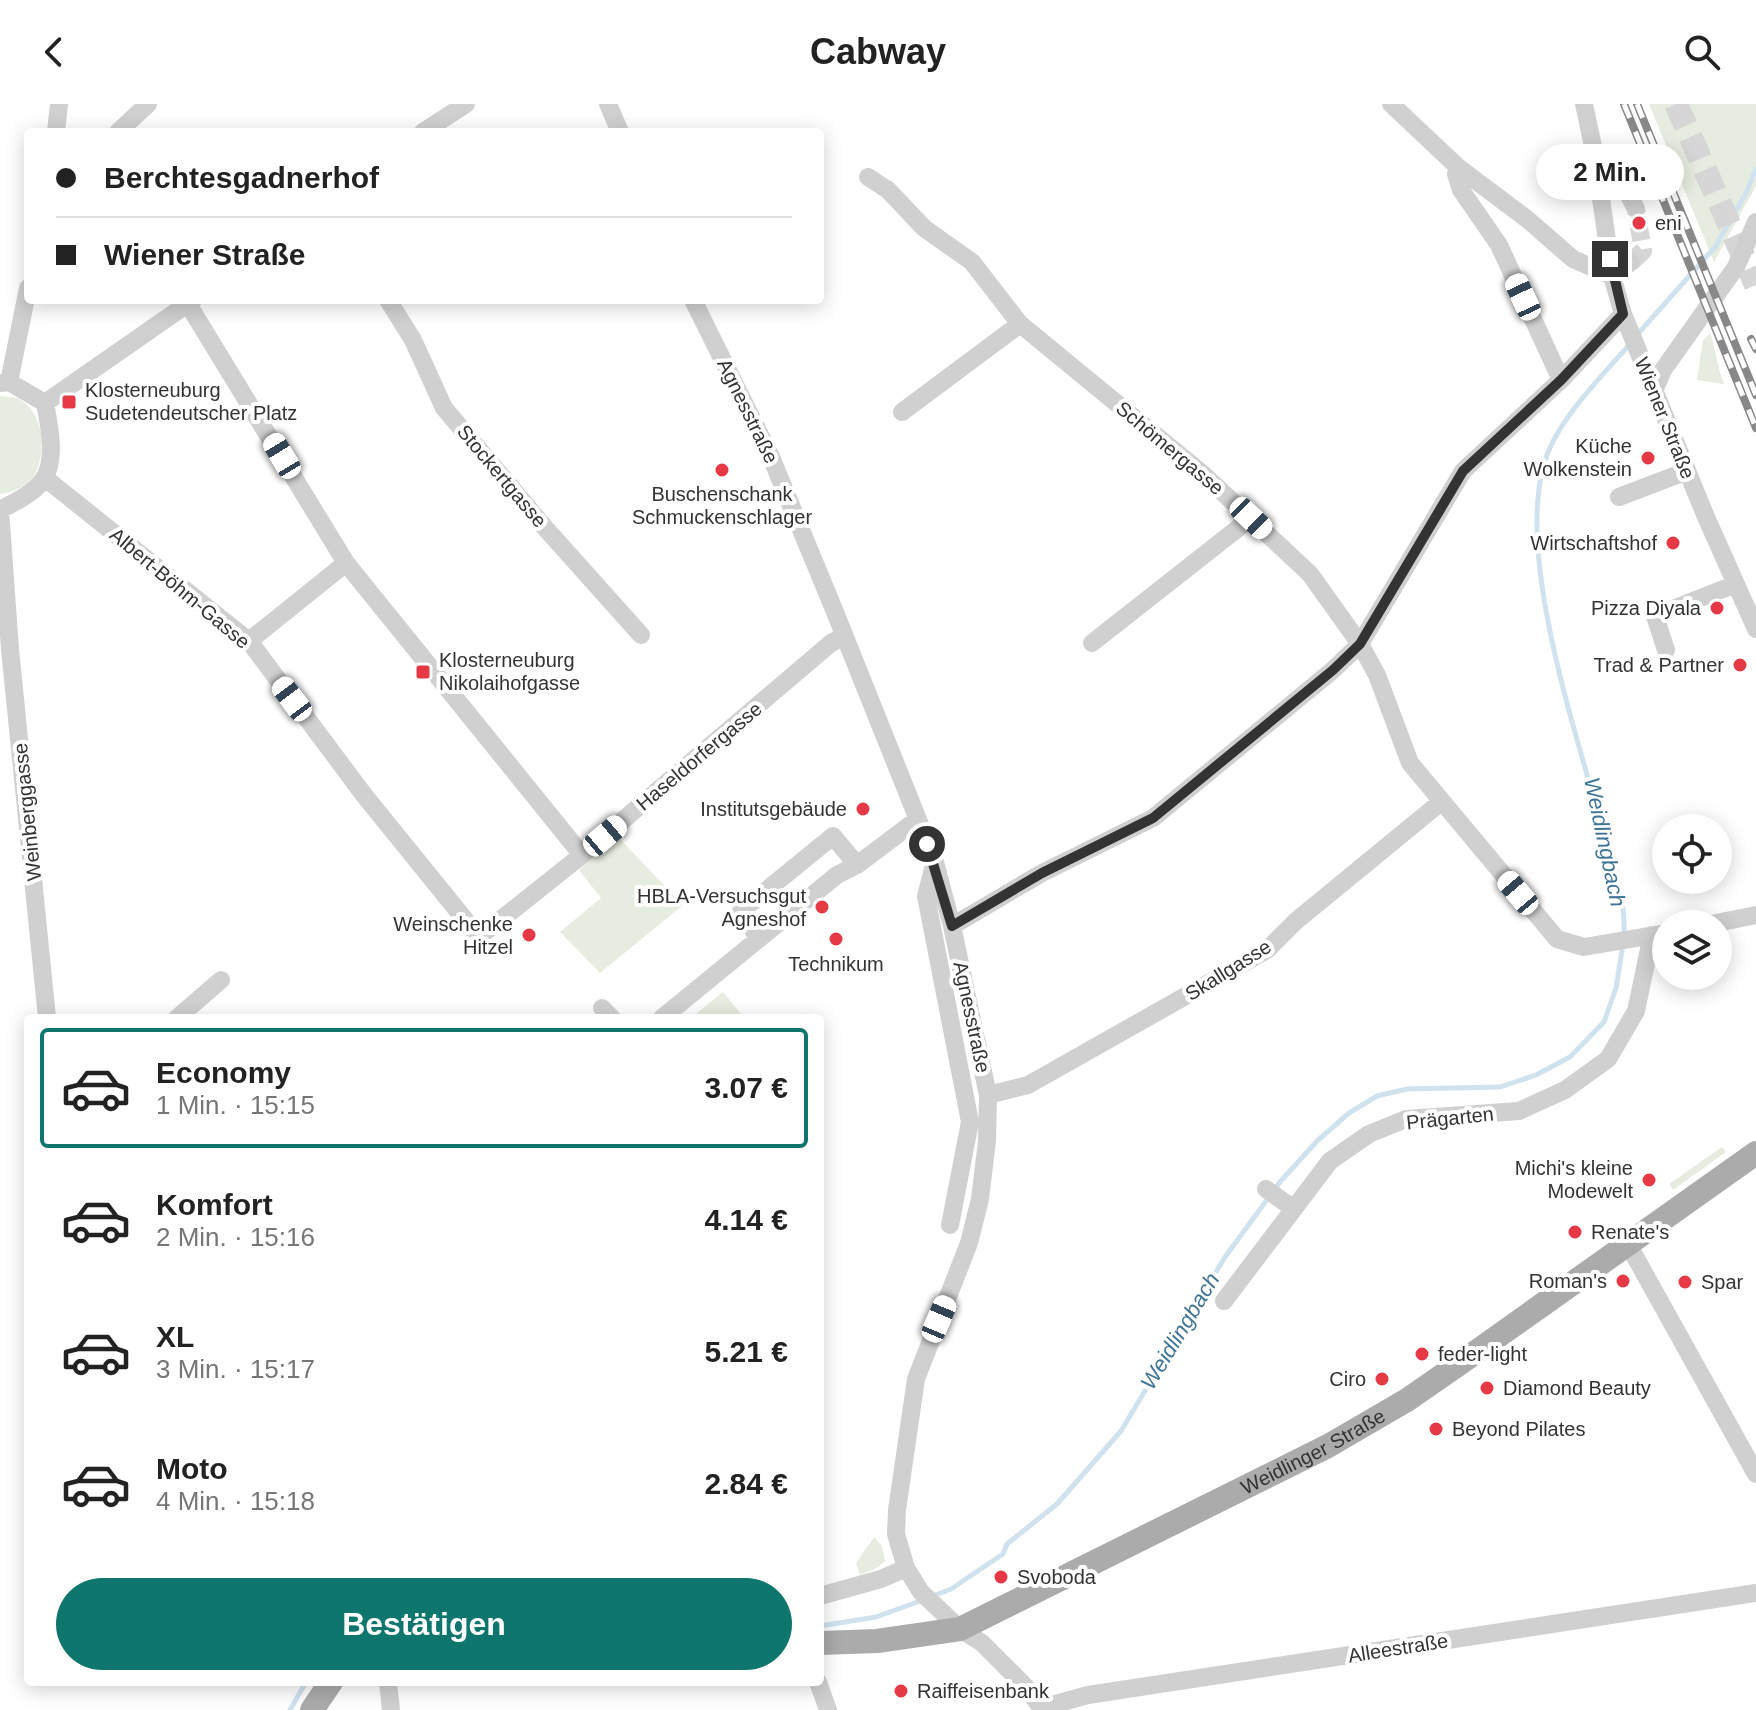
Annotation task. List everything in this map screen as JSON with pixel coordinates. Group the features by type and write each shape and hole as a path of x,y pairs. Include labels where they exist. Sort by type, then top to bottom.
{"main road":[{"name":"Weidlinger Straße","path":"824,1643 890,1639 960,1629 1107,1558 1373,1420 1459,1364 1756,1153"},
{"path":"312,1710 328,1686"}],"street":[{"path":"56,128 59,104"},
{"path":"122,128 148,104"},
{"path":"429,128 466,104"},
{"path":"608,104 618,128"},
{"path":"1391,104 1459,168 1527,219 1573,259 1612,276 1631,262"},
{"name":"Wiener Straße","path":"1584,104 1612,276 1625,320 1756,629"},
{"path":"1459,168 1456,174 1461,190 1499,245 1561,380"},
{"name":"Schömergasse","path":"868,177 888,190 924,228 972,262 1020,324 1204,475 1310,574 1360,644 1377,675 1410,763 1557,939 1584,947 1652,936"},
{"path":"1600,190 1628,177 1640,202"},
{"path":"1654,391 1663,370 1750,253 1756,222"},
{"path":"24,304 5,383 45,403"},
{"path":"45,403 188,304"},
{"path":"192,304 346,563 582,855"},
{"name":"Stockertgasse","path":"390,304 413,340 444,408 641,635"},
{"name":"Agnesstraße","path":"695,304 771,457 935,862 988,1095 987,1141 974,1225 914,1386 896,1522 903,1574"},
{"path":"952,926 1042,873 1153,818 1333,670 1360,644 1463,471 1625,320"},
{"path":"902,412 1020,324"},
{"path":"0,510 31,492 45,478 50,430 45,403"},
{"path":"1619,497 1687,471"},
{"name":"Albert-Böhm-Gasse","path":"45,478 249,641 364,795 479,937"},
{"name":"Weinberggasse","path":"0,510 47,1014"},
{"path":"1092,643 1251,518"},
{"path":"249,641 346,563"},
{"path":"1666,650 1655,616 1736,584"},
{"name":"Haseldorfergasse","path":"479,937 582,855 831,643 844,636"},
{"name":"Skallgasse","path":"988,1095 1028,1085 1267,950 1296,921 1441,802"},
{"path":"667,1014 837,875 857,865 918,819"},
{"path":"758,938 741,911 833,836 857,865"},
{"path":"935,862 926,896 970,1122 950,1225"},
{"path":"1732,920 1756,915"},
{"name":"Prägarten","path":"1224,1301 1292,1207 1330,1161 1369,1134 1406,1119 1519,1111 1565,1090 1608,1059 1636,1011 1652,947"},
{"path":"182,1014 221,980"},
{"path":"1266,1189 1292,1207"},
{"path":"1628,1244 1756,1474"},
{"path":"824,1595 903,1574 960,1629 982,1643 1025,1686 1042,1709"},
{"name":"Alleestraße","path":"1042,1709 1088,1695 1756,1593"},
{"path":"388,1686 391,1710"},
{"path":"819,1686 828,1710"}],"shaded area":[{"path":"1649,104 1756,104 1756,186 1714,262"},
{"path":"1710,333 1724,384 1697,380 1703,340"},
{"path":"0,396 19,399 27,405 38,422 42,442 39,463 30,481 21,488 0,494"},
{"path":"616,835 683,905 600,973 560,932 601,898 579,870"},
{"path":"723,992 741,1014 696,1014"},
{"path":"1722,1147 1726,1152 1673,1190 1669,1184"},
{"path":"874,1537 882,1546 885,1561 860,1575 856,1563"}],"waterway":[{"name":"Weidlingbach","path":"1636,336 1715,247 1756,169"},
{"name":"Weidlingbach","path":"1624,934 1619,883 1560,676 1542,583 1537,538 1538,497 1551,445 1570,414 1630,344"},
{"name":"Weidlingbach","path":"933,1596 951,1589 1003,1554 1007,1544 1057,1504 1121,1431 1225,1257 1280,1182 1317,1141 1349,1113 1377,1096 1407,1089 1500,1087 1536,1075 1570,1057 1604,1022 1616,988 1623,944"},
{"name":"Weidlingbach","path":"824,1625 876,1617 923,1600"},
{"name":"Weidlingbach","path":"290,1710 304,1686"}],"tunnel":[{"path":"1676,104 1756,285"},
{"path":"1634,172 1645,194"},
{"path":"1631,262 1643,251 1636,209"}],"railway":[{"path":"1624,104 1756,428"},
{"path":"1637,104 1756,395"},
{"path":"1751,339 1756,349"}],"place":[{"name":"eni","path":"1639,223"},
{"name":"Klosterneuburg Sudetendeutscher Platz","path":"69,402"},
{"name":"Küche Wolkenstein","path":"1648,458"},
{"name":"Buschenschank Schmuckenschlager","path":"722,470"},
{"name":"Wirtschaftshof","path":"1673,543"},
{"name":"Pizza Diyala","path":"1717,608"},
{"name":"Trad & Partner","path":"1740,665"},
{"name":"Klosterneuburg Nikolaihofgasse","path":"423,672"},
{"name":"Institutsgebäude","path":"863,809"},
{"name":"HBLA-Versuchsgut Agneshof","path":"822,907"},
{"name":"Weinschenke Hitzel","path":"529,935"},
{"name":"Technikum","path":"836,939"},
{"name":"Michi's kleine Modewelt","path":"1649,1180"},
{"name":"Renate's","path":"1575,1232"},
{"name":"Roman's","path":"1623,1281"},
{"name":"Spar","path":"1685,1282"},
{"name":"feder-light","path":"1422,1354"},
{"name":"Ciro","path":"1382,1379"},
{"name":"Diamond Beauty","path":"1487,1388"},
{"name":"Beyond Pilates","path":"1436,1429"},
{"name":"Svoboda","path":"1001,1577"},
{"name":"Raiffeisenbank","path":"901,1691"}],"route":[{"path":"927,844 935,862 952,926 1042,873 1153,818 1333,670 1360,644 1463,471 1561,380 1623,314 1610,259"}]}
